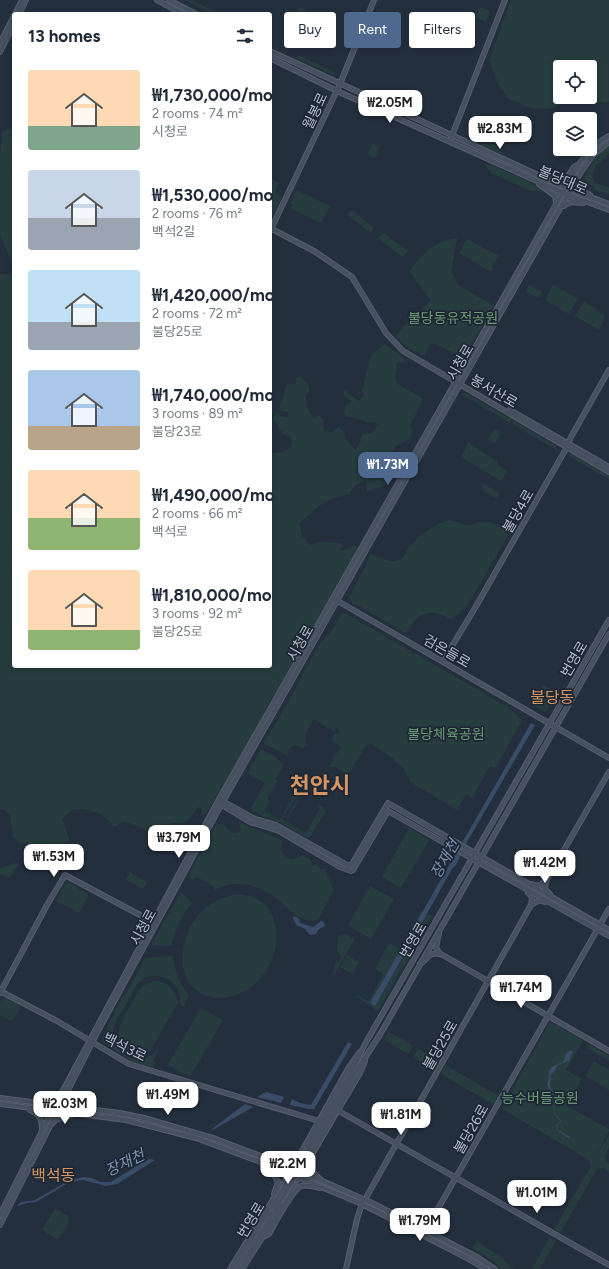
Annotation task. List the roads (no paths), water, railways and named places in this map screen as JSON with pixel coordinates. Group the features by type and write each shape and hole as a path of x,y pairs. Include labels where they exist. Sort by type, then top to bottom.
{"street":[{"path":"16,12 22,0"},
{"path":"20,12 26,0"},
{"path":"157,0 180,12"},
{"path":"169,0 192,12"},
{"name":"월봉로","path":"272,226 337,91 374,0"},
{"path":"450,142 505,0"},
{"path":"0,43 12,21"},
{"path":"0,52 12,28"},
{"name":"불당대로","path":"272,52 568,189 609,204"},
{"name":"불당대로","path":"272,59 337,91 534,180 587,203 609,210"},
{"path":"568,189 579,164 596,144 609,136"},
{"path":"568,189 593,155 609,142"},
{"path":"542,177 562,180 569,175 574,166 579,164"},
{"path":"579,175 577,183 580,189 597,200"},
{"path":"534,180 555,196 557,210"},
{"name":"시청로","path":"54,1112 220,802 568,189"},
{"path":"557,210 567,202 587,203"},
{"name":"봉서산로","path":"272,228 314,249 353,276 380,321 394,340 404,349 568,445 609,467"},
{"name":"불당4로","path":"442,661 475,608 609,370"},
{"name":"봉서산로","path":"568,445 609,472"},
{"name":"검은들로","path":"336,600 609,758"},
{"name":"번영로","path":"309,1149 365,1044 476,854 609,620"},
{"name":"번영로","path":"233,1269 371,1048 609,634"},
{"path":"555,899 554,896 545,889 546,881 609,772"},
{"path":"220,802 255,819 276,825 349,866 352,864 388,803 609,930"},
{"path":"220,802 250,822 277,830 340,867 351,871 388,811 609,936"},
{"path":"403,819 403,814 414,818"},
{"path":"411,824 423,827 425,825 424,824"},
{"path":"0,992 65,875 155,923"},
{"path":"527,883 538,886 546,881"},
{"path":"524,888 532,896 531,905"},
{"path":"531,905 540,901 553,904"},
{"name":"불당25로","path":"346,1269 364,1200 531,905"},
{"name":"불당26로","path":"431,1221 609,909"},
{"path":"439,932 436,948 441,954 609,1051"},
{"path":"420,964 432,953 441,954"},
{"name":"백석3로","path":"0,992 57,1021 129,1064 319,1121"},
{"path":"230,1269 276,1201 277,1193 299,1157 349,1067 365,1044"},
{"path":"242,1269 309,1161 359,1074 371,1048"},
{"path":"0,1098 144,1118 203,1135 302,1172 325,1186 372,1203 478,1257 495,1269"},
{"path":"0,1104 126,1120 196,1138 299,1178 364,1200 486,1269"},
{"path":"26,1108 41,1118 42,1130"},
{"path":"337,1110 609,1265"},
{"path":"0,1225 49,1128 54,1112"},
{"path":"0,1215 42,1130 54,1112"},
{"path":"49,1128 56,1120 76,1114"},
{"path":"316,1148 310,1167 325,1186"},
{"path":"268,1159 286,1162 299,1157"},
{"path":"299,1157 302,1162 309,1161"},
{"path":"269,1166 278,1182 276,1201"},
{"path":"263,1237 269,1234 291,1197 298,1189 302,1186 325,1186"},
{"path":"277,1193 280,1191 284,1192 287,1196 286,1198"},
{"name":"번영로","path":"238,1269 276,1201"},
{"path":"415,1224 424,1225 431,1221 431,1227 437,1236"}],"water":[{"path":"531,723 535,725 375,1006 370,1003"},
{"path":"294,916 299,919 300,923 313,927 321,921 324,922 325,926 319,929 316,934 310,935 305,929 296,925 293,918"},
{"path":"348,1042 352,1044 314,1109 290,1105 292,1099 300,1103 311,1105"},
{"path":"572,1050 573,1052 569,1061 557,1065 555,1071 551,1074 550,1086 554,1094 554,1106 552,1101 553,1094 547,1085 549,1070 553,1066 563,1062 567,1052"},
{"path":"266,1092 284,1097 281,1103 257,1097"},
{"path":"245,1104 253,1107 213,1130 212,1129"},
{"path":"554,1112 561,1121 557,1126 558,1130 570,1137 570,1139 558,1131 556,1126 560,1121"},
{"path":"149,1159 155,1160 117,1184 106,1186 83,1180 68,1183 36,1202 17,1206 21,1202 35,1200 68,1181 83,1177 92,1178 100,1182 111,1182"}],"district":[{"name":"불당동","path":"552,697"},
{"name":"천안시","path":"320,785"},
{"name":"백석동","path":"53,1175"}],"park label":[{"name":"불당동유적공원","path":"453,318"},
{"name":"불당체육공원","path":"446,734"},
{"name":"능수버들공원","path":"540,1098"}],"water label":[{"name":"장재천","path":"445,859"},
{"name":"장재천","path":"125,1163"}]}
